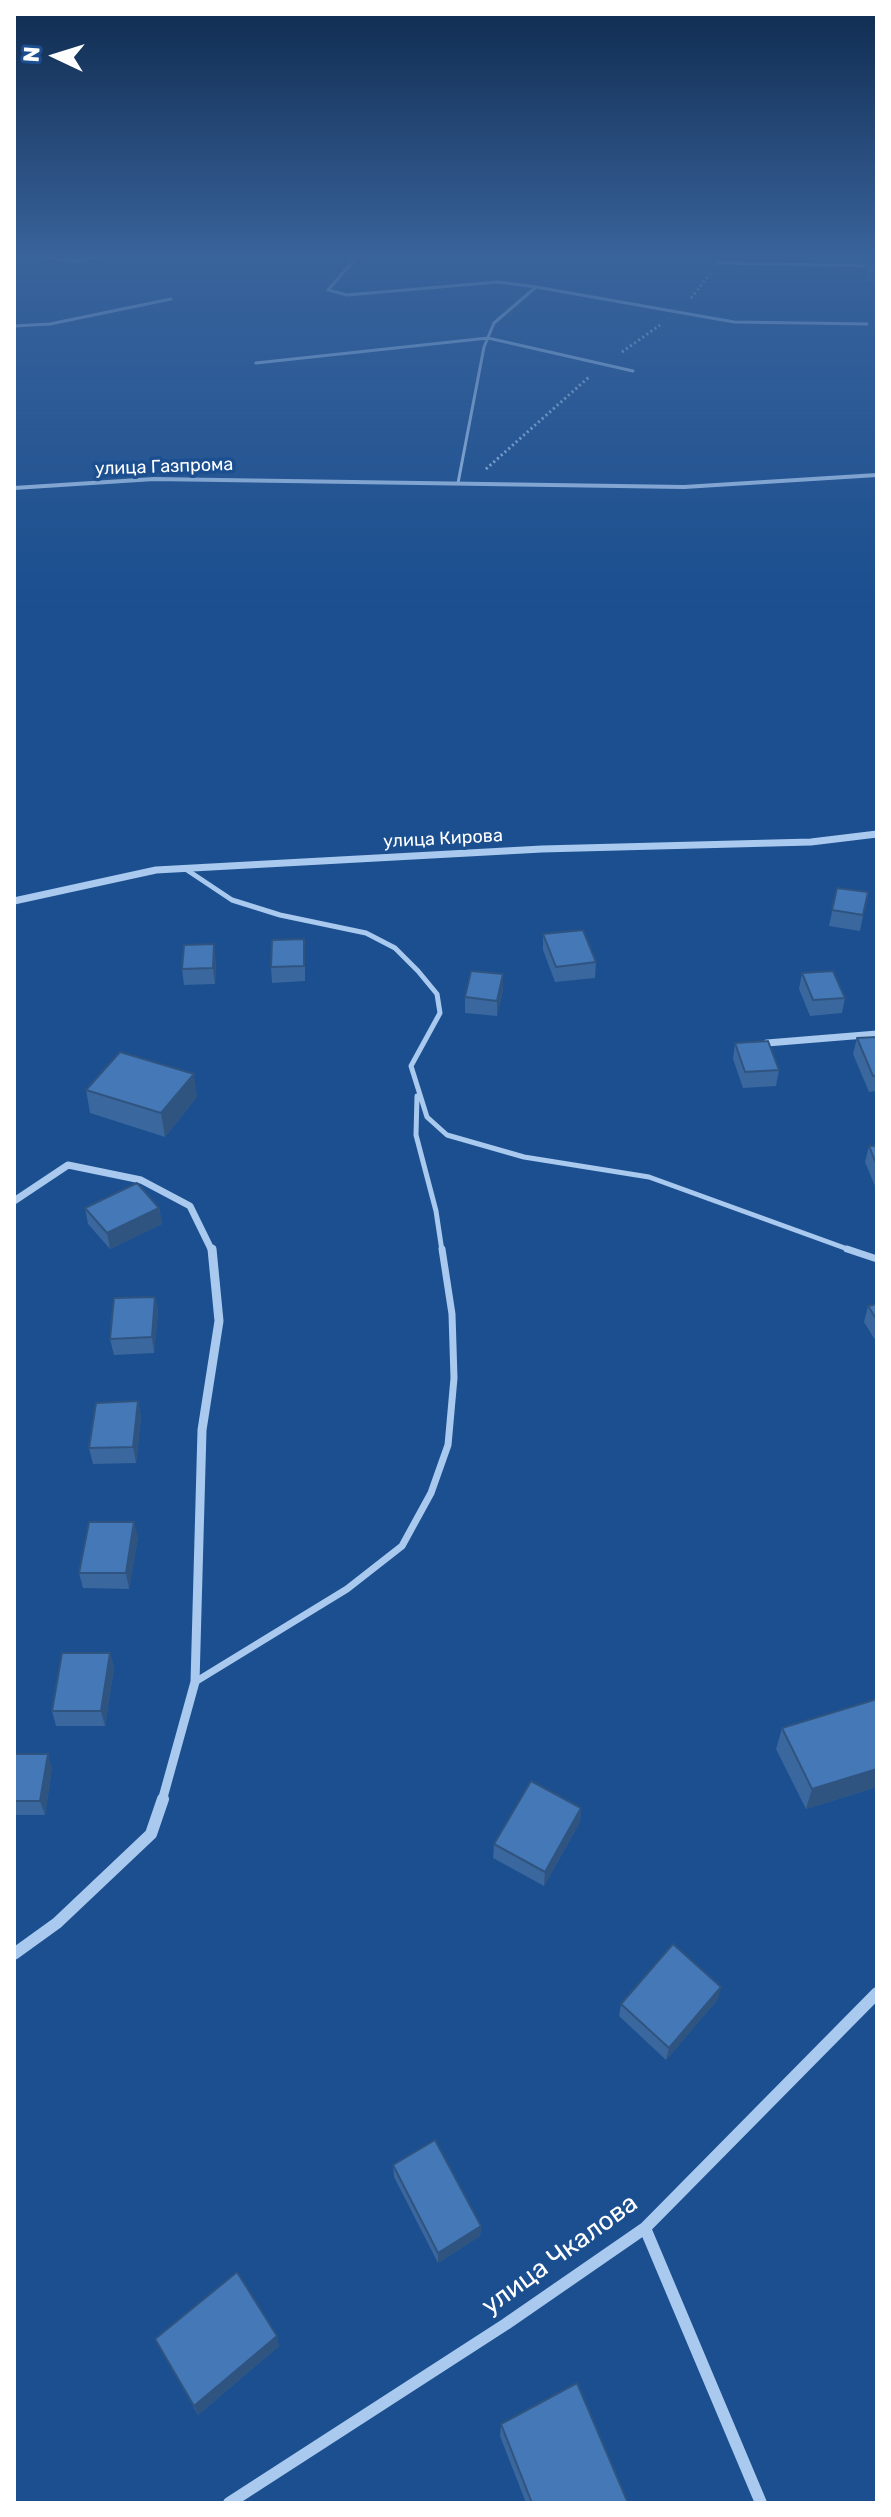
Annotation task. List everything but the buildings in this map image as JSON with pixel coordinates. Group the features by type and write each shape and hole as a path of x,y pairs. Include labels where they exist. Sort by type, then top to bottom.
{"street":[{"name":"улица Газпрома","path":"14,488 154,479 314,479 684,487 877,475"},
{"name":"улица Кирова","path":"14,901 156,870 527,849 811,842 877,834"},
{"path":"767,1043 877,1034"},
{"path":"14,1201 68,1165 141,1180 190,1206 212,1248 219,1321 202,1430 195,1682 171,1775 151,1834 57,1923 14,1954"},
{"name":"улица Чкалова","path":"229,2503 506,2324 645,2228 877,1993"},
{"path":"645,2228 761,2503"}],"lane":[{"path":"458,483 480,374"},
{"path":"184,868 232,900 280,915 366,933 395,948 437,994 440,1013 411,1066 427,1117 447,1135 524,1157 649,1177 877,1259"},
{"path":"195,1682 347,1589 402,1546 431,1493 448,1445 454,1378 452,1314 436,1211 416,1135 417,1093"}]}
